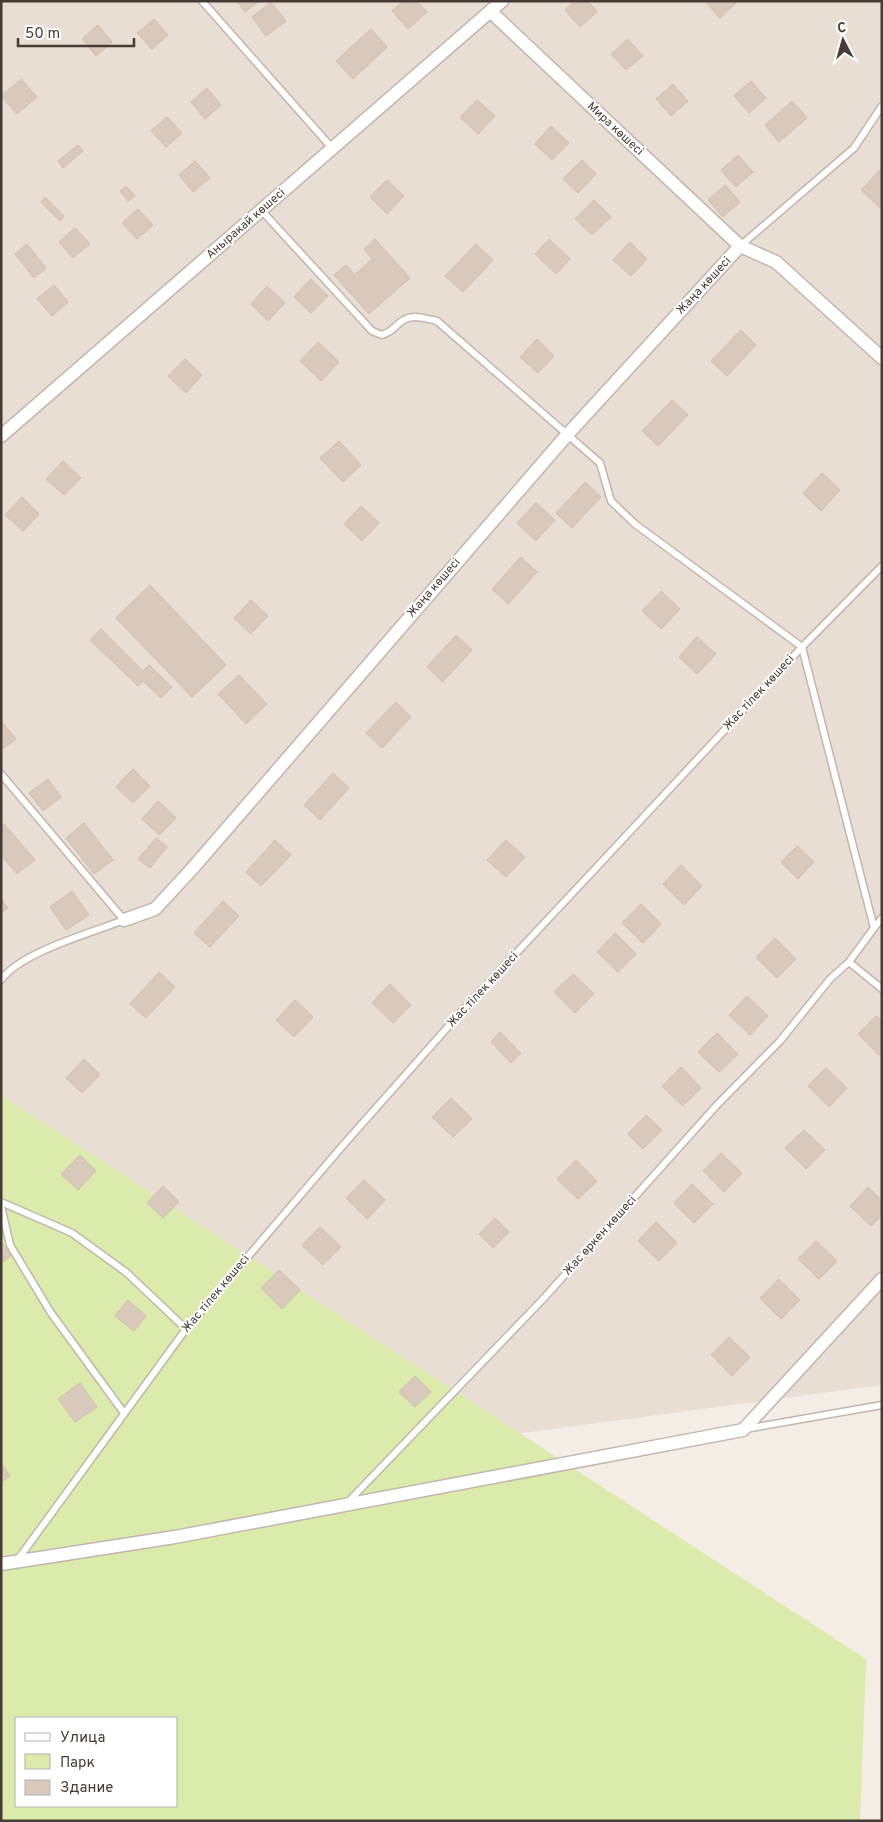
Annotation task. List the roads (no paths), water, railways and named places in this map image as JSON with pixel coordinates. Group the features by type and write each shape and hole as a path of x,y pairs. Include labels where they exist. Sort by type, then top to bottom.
{"street":[{"name":"Аныракай көшесі","path":"1,436 502,1"},
{"name":"Мира көшесі","path":"491,12 740,246 776,262 882,358"},
{"name":"Жаңа көшесі","path":"124,920 156,908 192,869 567,435 740,246"},
{"path":"1,1564 14,1564 344,1505 743,1430 882,1279"}],"lane":[{"path":"202,1 332,148"},
{"path":"740,246 854,148 882,106"},
{"path":"261,210 372,331 382,336 393,331 402,321 418,316 437,321 600,463 612,501 635,524 802,647 874,928"},
{"name":"Жас тілек көшесі","path":"14,1564 110,1436 124,1413 186,1329 344,1143 462,1012 802,647 882,566"},
{"path":"1,774 124,920 46,950 8,970 1,980"},
{"name":"Жас өркен көшесі","path":"344,1505 544,1298 716,1106 780,1041 830,978 849,962 882,918"},
{"path":"849,962 882,989"},
{"path":"1,1202 72,1233 127,1273 186,1329"},
{"path":"1,1206 10,1245 51,1313 124,1413"},
{"path":"743,1430 882,1404"}]}
